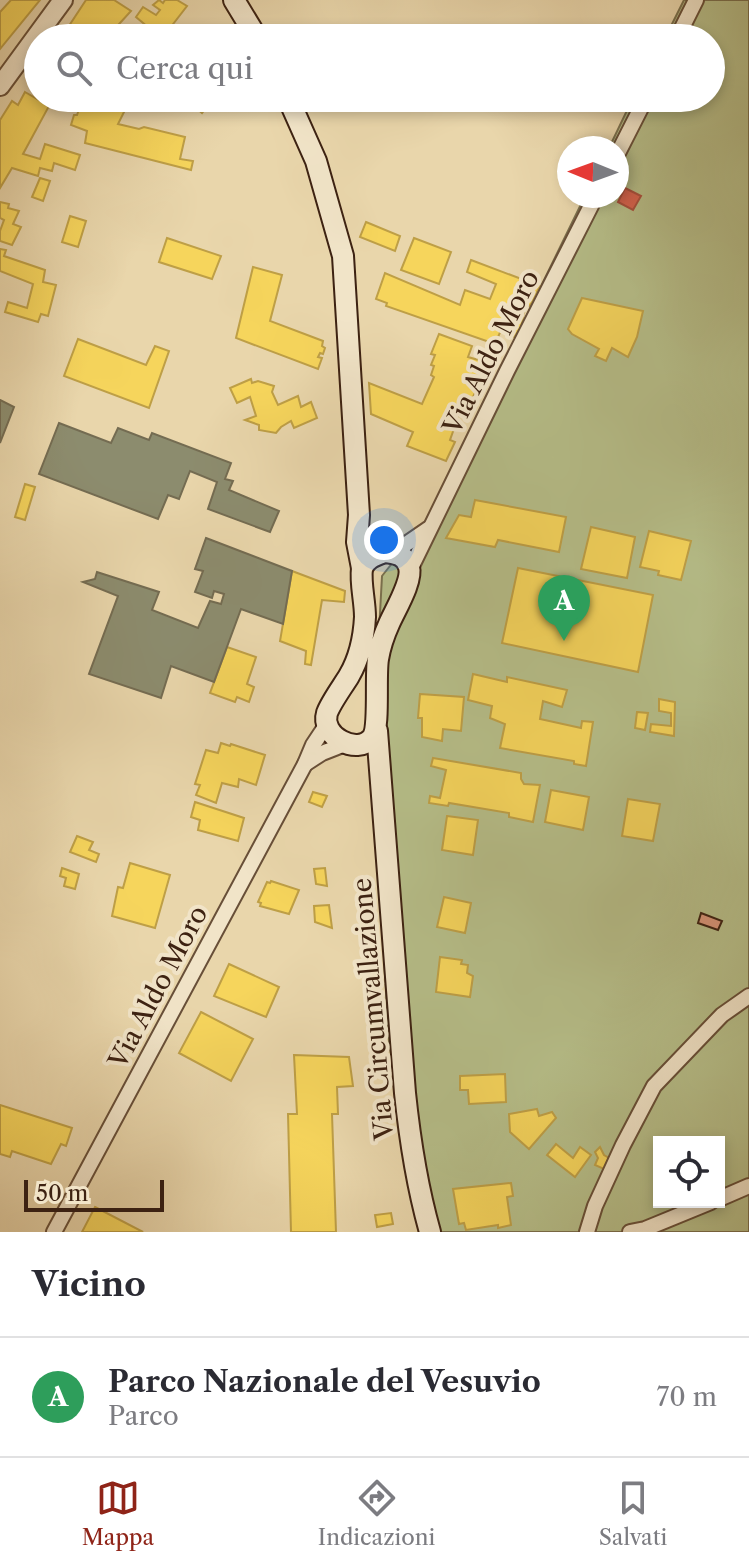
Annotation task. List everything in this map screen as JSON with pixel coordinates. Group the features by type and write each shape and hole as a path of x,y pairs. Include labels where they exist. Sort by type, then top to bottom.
{"main road":[{"path":"234,0 249,24"},
{"path":"294,112 316,161 343,256 359,515 357,542 365,616 353,669 327,713 327,724"},
{"path":"359,515 389,553"},
{"path":"362,568 372,556 389,553 401,556 408,562 410,570"},
{"name":"Via Circumvallazione","path":"410,570 387,627 375,681 379,779 410,1145 430,1232"},
{"name":"Via Circumvallazione","path":"327,724 334,736 352,744 371,763 379,779"},
{"path":"352,744 370,741 377,731"}],"street":[{"path":"45,24 63,0"},
{"path":"684,24 696,0"},
{"path":"0,86 24,53"},
{"path":"627,136 639,112"},
{"name":"Via Aldo Moro","path":"410,570 590,208"},
{"path":"389,553 429,529"},
{"name":"Via Aldo Moro","path":"54,1232 327,724"},
{"path":"305,764 322,753 352,744"},
{"path":"587,1232 595,1206 654,1086 722,1015 749,996"},
{"path":"725,1196 749,1186"},
{"path":"630,1232 696,1208"}],"green space":[{"path":"684,0 749,0 749,1232 424,1232 415,1207 389,1041 374,790 382,576 428,518 579,208 629,208 629,136 615,136 626,112 725,112 725,24 672,24"}],"building: Abitazioni":[{"path":"11,0 40,0 0,49 0,12"},
{"path":"86,0 114,0 131,11 119,24 70,24"},
{"path":"159,0 163,3 165,0 177,0 187,6 173,24 144,24 136,17 143,7 156,15 160,10 153,5"},
{"path":"24,94 24,112 46,112 23,154 40,159 45,144 80,155 75,170 54,163 52,171 40,168 38,176 12,168 0,188 0,120 12,101 18,105"},
{"path":"78,112 124,112 118,124 185,137 180,159 193,161 191,170 85,143 87,131 71,125 74,115"},
{"path":"40,178 50,181 43,201 32,197"},
{"path":"0,202 19,211 13,224 21,227 12,245 0,241 4,220 0,218"},
{"path":"70,216 86,221 78,247 62,242"},
{"path":"366,222 400,236 395,251 360,237"},
{"path":"167,238 221,256 212,279 159,262"},
{"path":"414,238 451,252 439,284 401,270"},
{"path":"0,249 6,250 4,256 45,270 43,282 56,285 48,316 41,314 38,322 5,312 8,302 27,308 33,284 0,271"},
{"path":"471,260 540,286 530,306 520,303 518,312 524,313 521,327 514,337 508,334 511,322 505,321 495,344 386,306 387,303 376,299 385,273 460,305 465,290 490,299 496,284 467,272"},
{"path":"253,267 282,275 270,321 323,341 325,348 318,357 322,358 318,369 236,338"},
{"path":"582,298 643,311 628,357 612,348 606,361 595,356 599,349 568,329"},
{"path":"439,334 472,346 468,357 489,363 465,414 460,412 450,440 455,442 446,461 407,446 413,432 371,414 369,383 422,404 434,377 431,375 434,366 431,365 435,355 431,354"},
{"path":"78,339 146,365 155,346 169,351 149,408 64,376"},
{"path":"251,379 252,383 258,381 274,386 272,392 278,405 298,396 301,407 311,402 317,418 294,428 291,421 276,433 259,430 259,425 245,420 256,416 250,397 237,403 230,388"},
{"path":"25,484 35,487 25,520 15,517"},
{"path":"475,500 566,517 559,552 498,540 495,547 446,538 459,515 471,517"},
{"path":"591,527 635,537 627,578 581,569"},
{"path":"649,531 691,541 681,580 640,567"},
{"path":"518,568 653,595 638,672 502,643"},
{"path":"292,571 345,591 344,602 322,600 311,665 305,664 306,651 280,641"},
{"path":"227,647 256,657 247,684 254,687 249,702 237,697 235,702 210,693"},
{"path":"473,674 507,682 507,677 567,690 562,707 543,701 540,719 581,728 582,721 593,722 586,766 574,764 574,761 500,748 505,724 490,718 492,706 468,700"},
{"path":"420,694 464,697 461,731 443,729 442,741 422,737 422,718 418,718"},
{"path":"659,699 675,702 674,736 650,732 651,724 671,726 671,713 659,711"},
{"path":"637,712 648,713 645,730 635,728"},
{"path":"221,743 265,755 256,785 239,779 238,787 222,783 216,803 196,795 200,785 195,784 206,750 218,753"},
{"path":"433,758 521,773 524,784 540,785 533,822 509,817 509,813 449,803 448,806 429,803 430,796 440,798 446,770 431,766"},
{"path":"551,790 589,797 583,830 545,822"},
{"path":"313,792 327,796 322,807 309,802"},
{"path":"628,799 660,804 653,841 622,836"},
{"path":"195,802 244,818 238,841 198,830 200,820 191,817"},
{"path":"447,816 478,820 473,855 442,850"},
{"path":"77,836 93,842 89,850 99,854 96,862 70,852"},
{"path":"130,863 170,875 155,928 112,916 118,887 123,888"},
{"path":"62,868 79,874 75,889 64,886 66,878 60,876"},
{"path":"325,868 327,886 316,884 314,869"},
{"path":"267,882 299,890 289,914 260,906 258,902"},
{"path":"444,897 471,903 465,933 437,927"},
{"path":"329,905 332,928 315,922 314,906"},
{"path":"440,957 462,960 461,964 468,965 467,973 473,976 470,997 436,992"},
{"path":"229,964 279,987 266,1017 214,996"},
{"path":"201,1012 253,1039 231,1081 179,1053"},
{"path":"294,1055 349,1057 353,1086 337,1087 338,1114 332,1114 336,1232 291,1232 288,1114 297,1114"},
{"path":"505,1074 506,1102 469,1104 468,1090 460,1090 460,1076"},
{"path":"0,1105 72,1128 66,1146 61,1144 51,1164 12,1151 10,1157 0,1154"},
{"path":"537,1109 539,1116 552,1112 556,1118 529,1149 510,1132 509,1114"},
{"path":"556,1144 573,1158 580,1147 591,1155 575,1177 547,1155"},
{"path":"600,1147 609,1158 604,1169 595,1165 598,1158 595,1152"},
{"path":"511,1183 513,1196 507,1197 511,1225 466,1230 464,1223 459,1224 453,1189"},
{"path":"95,1207 143,1232 82,1232"},
{"path":"391,1213 393,1224 377,1227 375,1215"}],"building: Negozi":[{"path":"629,190 641,196 633,210 629,208"}],"building: Industria":[{"path":"0,400 14,407 0,443"},
{"path":"59,423 111,443 118,428 149,440 152,433 231,463 225,479 233,481 229,490 279,511 270,532 208,509 217,482 190,471 179,499 168,495 158,519 39,474"},
{"path":"206,538 292,571 283,624 241,609 214,682 171,666 161,698 89,674 118,596 83,582 95,579 97,572 159,592 152,610 198,628 210,601 221,604 224,594 214,591 212,598 195,592 203,571 195,569"}],"building: Altro":[{"path":"701,913 722,921 718,930 698,923"}],"place":[{"name":"Parco Nazionale del Vesuvio","path":"564,641"}]}
